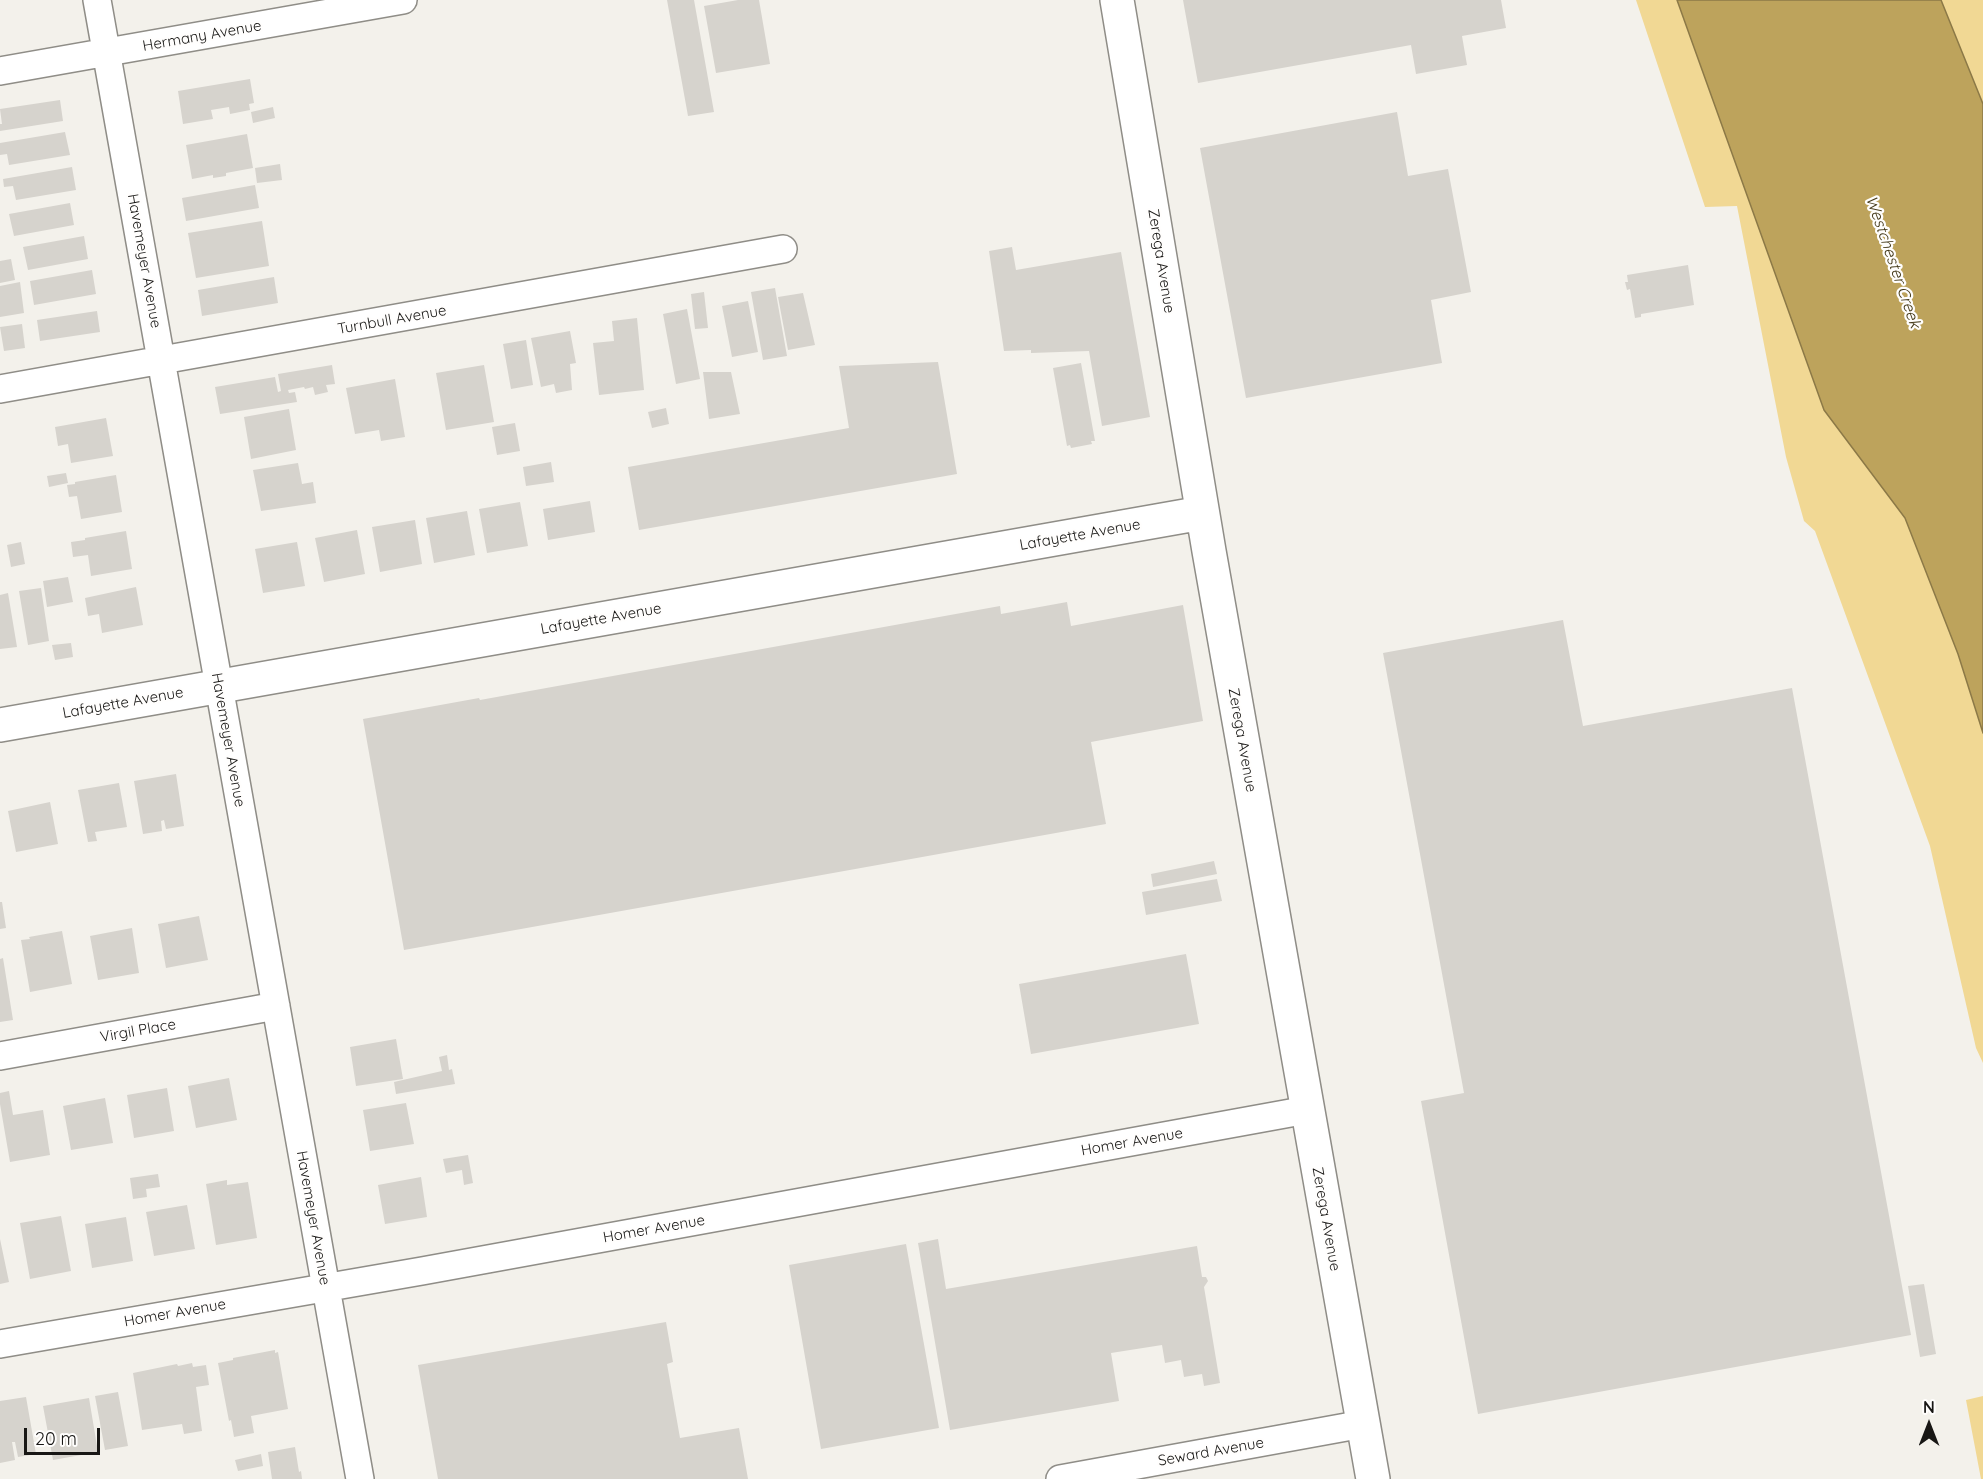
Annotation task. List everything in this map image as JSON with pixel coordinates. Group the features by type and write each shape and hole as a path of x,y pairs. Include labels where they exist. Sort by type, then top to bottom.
{"main road":[{"name":"Zerega Avenue","path":"1117,0 1202,513 1373,1479"},
{"name":"Lafayette Avenue","path":"0,725 1202,513"}],"street":[{"name":"Havemeyer Avenue","path":"97,0 360,1479"},
{"name":"Hermany Avenue","path":"0,71 403,0"},
{"name":"Turnbull Avenue","path":"0,389 783,249"},
{"name":"Virgil Place","path":"0,1056 276,1006"},
{"name":"Homer Avenue","path":"0,1344 446,1267 1307,1110"},
{"name":"Seward Avenue","path":"1060,1479 1363,1425"}],"shaded area":[{"path":"1636,0 1677,0 1824,410 1905,518 1958,654 1983,733 1983,1063 1976,1048 1930,846 1815,531 1804,521 1786,457 1737,206 1705,207"},
{"path":"1941,0 1983,0 1983,104"},
{"path":"1983,1396 1983,1479 1981,1479 1966,1400"}],"water":[{"name":"Westchester Creek","path":"1677,0 1941,0 1983,104 1983,733 1958,654 1905,518 1824,410"}],"building":[{"path":"667,0 694,0 714,112 688,116"},
{"path":"738,0 759,0 770,64 716,73 704,6"},
{"path":"1183,0 1501,0 1506,28 1462,36 1467,65 1416,74 1411,45 1198,83"},
{"path":"250,79 254,103 249,104 250,110 230,114 229,107 211,110 213,119 183,124 178,91"},
{"path":"60,100 63,121 0,131 0,124 2,124 0,109"},
{"path":"273,107 275,118 253,123 251,112"},
{"path":"1397,112 1408,176 1448,169 1471,292 1431,300 1442,363 1246,398 1200,148"},
{"path":"65,132 70,155 9,165 7,154 0,155 0,143"},
{"path":"247,134 253,168 226,173 226,176 213,178 213,175 192,179 186,145"},
{"path":"280,164 282,180 257,183 255,168"},
{"path":"72,167 76,190 16,200 13,186 4,187 3,179"},
{"path":"255,185 259,208 186,221 182,198"},
{"path":"70,203 74,225 14,236 9,214"},
{"path":"262,221 269,266 196,278 188,233"},
{"path":"84,236 88,259 28,270 23,247"},
{"path":"1012,247 1016,270 1121,252 1150,417 1102,426 1089,351 1031,353 1031,350 1004,351 989,251"},
{"path":"11,259 15,280 0,283 0,261"},
{"path":"1688,265 1694,305 1641,314 1641,317 1635,318 1630,289 1627,290 1625,282 1628,282 1627,275"},
{"path":"92,270 96,294 34,305 30,281"},
{"path":"274,277 278,303 202,316 198,290"},
{"path":"20,282 24,313 0,317 0,286"},
{"path":"775,288 787,356 763,360 751,292"},
{"path":"704,292 708,328 695,329 691,294"},
{"path":"803,293 815,345 788,350 778,297"},
{"path":"748,301 758,352 732,357 722,306"},
{"path":"687,309 700,379 676,384 663,314"},
{"path":"97,311 100,332 40,341 37,320"},
{"path":"637,318 644,390 599,395 593,343 614,341 612,321"},
{"path":"22,324 25,348 4,351 0,327"},
{"path":"570,331 576,363 570,364 572,390 556,393 554,384 541,387 531,338"},
{"path":"526,340 533,385 511,389 503,344"},
{"path":"938,362 957,474 639,530 628,467 849,428 839,366"},
{"path":"1081,363 1095,441 1091,441 1092,444 1071,448 1070,445 1067,446 1053,368"},
{"path":"332,365 335,384 326,385 328,392 315,395 313,387 288,390 289,393 295,392 297,402 220,414 215,387 275,377 278,392 281,391 278,374"},
{"path":"484,365 494,422 446,430 436,373"},
{"path":"703,372 731,372 740,414 709,419"},
{"path":"395,379 405,437 381,441 379,430 355,434 346,388"},
{"path":"666,408 669,424 652,428 648,412"},
{"path":"289,409 296,450 251,459 244,417"},
{"path":"106,418 113,456 71,463 68,444 58,446 55,427"},
{"path":"515,423 520,451 497,455 492,427"},
{"path":"551,462 554,482 526,486 523,467"},
{"path":"298,463 302,484 313,482 316,503 261,511 253,470"},
{"path":"66,473 68,483 49,487 47,476"},
{"path":"116,475 122,512 81,519 77,496 69,497 67,485"},
{"path":"590,501 595,532 548,540 543,509"},
{"path":"520,502 528,546 487,553 479,509"},
{"path":"467,511 475,555 434,563 426,518"},
{"path":"415,520 422,564 380,572 372,527"},
{"path":"357,530 365,574 324,582 315,538"},
{"path":"126,531 132,569 91,576 88,555 73,557 71,542"},
{"path":"21,542 25,564 11,567 7,545"},
{"path":"297,542 305,586 263,593 255,549"},
{"path":"68,577 73,602 47,607 43,581"},
{"path":"136,587 143,625 102,633 99,614 88,616 85,598"},
{"path":"41,588 49,641 28,645 19,591"},
{"path":"8,593 17,647 0,649 0,595"},
{"path":"1067,602 1071,626 1183,605 1203,721 1091,742 1106,824 404,950 363,719 1000,606 1001,614"},
{"path":"1563,620 1583,726 1792,688 1911,1335 1478,1414 1421,1101 1464,1093 1383,653"},
{"path":"71,643 73,657 55,660 52,645"},
{"path":"176,774 184,826 166,829 164,820 161,821 162,831 143,834 134,781"},
{"path":"119,783 127,827 95,832 97,841 88,842 78,790"},
{"path":"50,802 58,844 16,852 8,811"},
{"path":"1214,861 1217,874 1153,887 1151,874"},
{"path":"1217,879 1222,901 1146,915 1142,892"},
{"path":"0,902 2,902 6,928 0,929"},
{"path":"199,916 208,960 166,968 158,924"},
{"path":"132,928 139,973 98,980 90,936"},
{"path":"62,931 72,984 30,992 21,940"},
{"path":"1186,954 1199,1024 1031,1054 1019,984"},
{"path":"3,958 13,1020 0,1022 0,959"},
{"path":"396,1039 403,1079 356,1086 350,1047"},
{"path":"447,1055 449,1070 452,1069 455,1084 396,1094 394,1082 442,1071 439,1057"},
{"path":"229,1078 237,1120 196,1128 188,1086"},
{"path":"167,1088 174,1131 134,1138 127,1095"},
{"path":"9,1091 13,1115 43,1110 50,1155 10,1162 0,1104 0,1093"},
{"path":"105,1098 113,1143 71,1150 63,1106"},
{"path":"406,1103 414,1144 370,1151 363,1110"},
{"path":"468,1155 473,1183 464,1185 462,1170 446,1173 443,1159"},
{"path":"158,1174 160,1187 146,1189 147,1197 133,1199 130,1178"},
{"path":"421,1177 427,1217 385,1224 378,1185"},
{"path":"227,1180 227,1185 248,1182 257,1238 216,1245 206,1184"},
{"path":"187,1205 195,1249 154,1256 146,1212"},
{"path":"61,1216 71,1271 30,1279 20,1223"},
{"path":"126,1217 133,1261 92,1268 85,1224"},
{"path":"0,1239 9,1282 0,1284"},
{"path":"938,1239 946,1289 1197,1246 1202,1277 1206,1277 1208,1281 1204,1287 1220,1383 1204,1386 1202,1374 1184,1377 1181,1360 1165,1363 1162,1345 1111,1353 1119,1401 950,1430 918,1243"},
{"path":"906,1244 939,1428 821,1449 789,1265"},
{"path":"1924,1284 1936,1354 1920,1357 1908,1286"},
{"path":"666,1322 673,1362 667,1364 680,1438 739,1428 748,1479 438,1479 418,1365"},
{"path":"275,1350 275,1353 278,1352 288,1409 251,1416 254,1433 234,1437 218,1363"},
{"path":"192,1363 193,1367 206,1365 209,1385 196,1387 202,1431 184,1434 182,1424 142,1430 133,1373"},
{"path":"118,1392 128,1446 105,1450 95,1396"},
{"path":"26,1397 36,1454 18,1457 15,1442 12,1442 15,1460 0,1463 0,1401"},
{"path":"89,1398 98,1452 53,1460 43,1406"},
{"path":"295,1447 302,1479 272,1479 268,1452"},
{"path":"261,1454 263,1466 238,1471 235,1460"}]}
